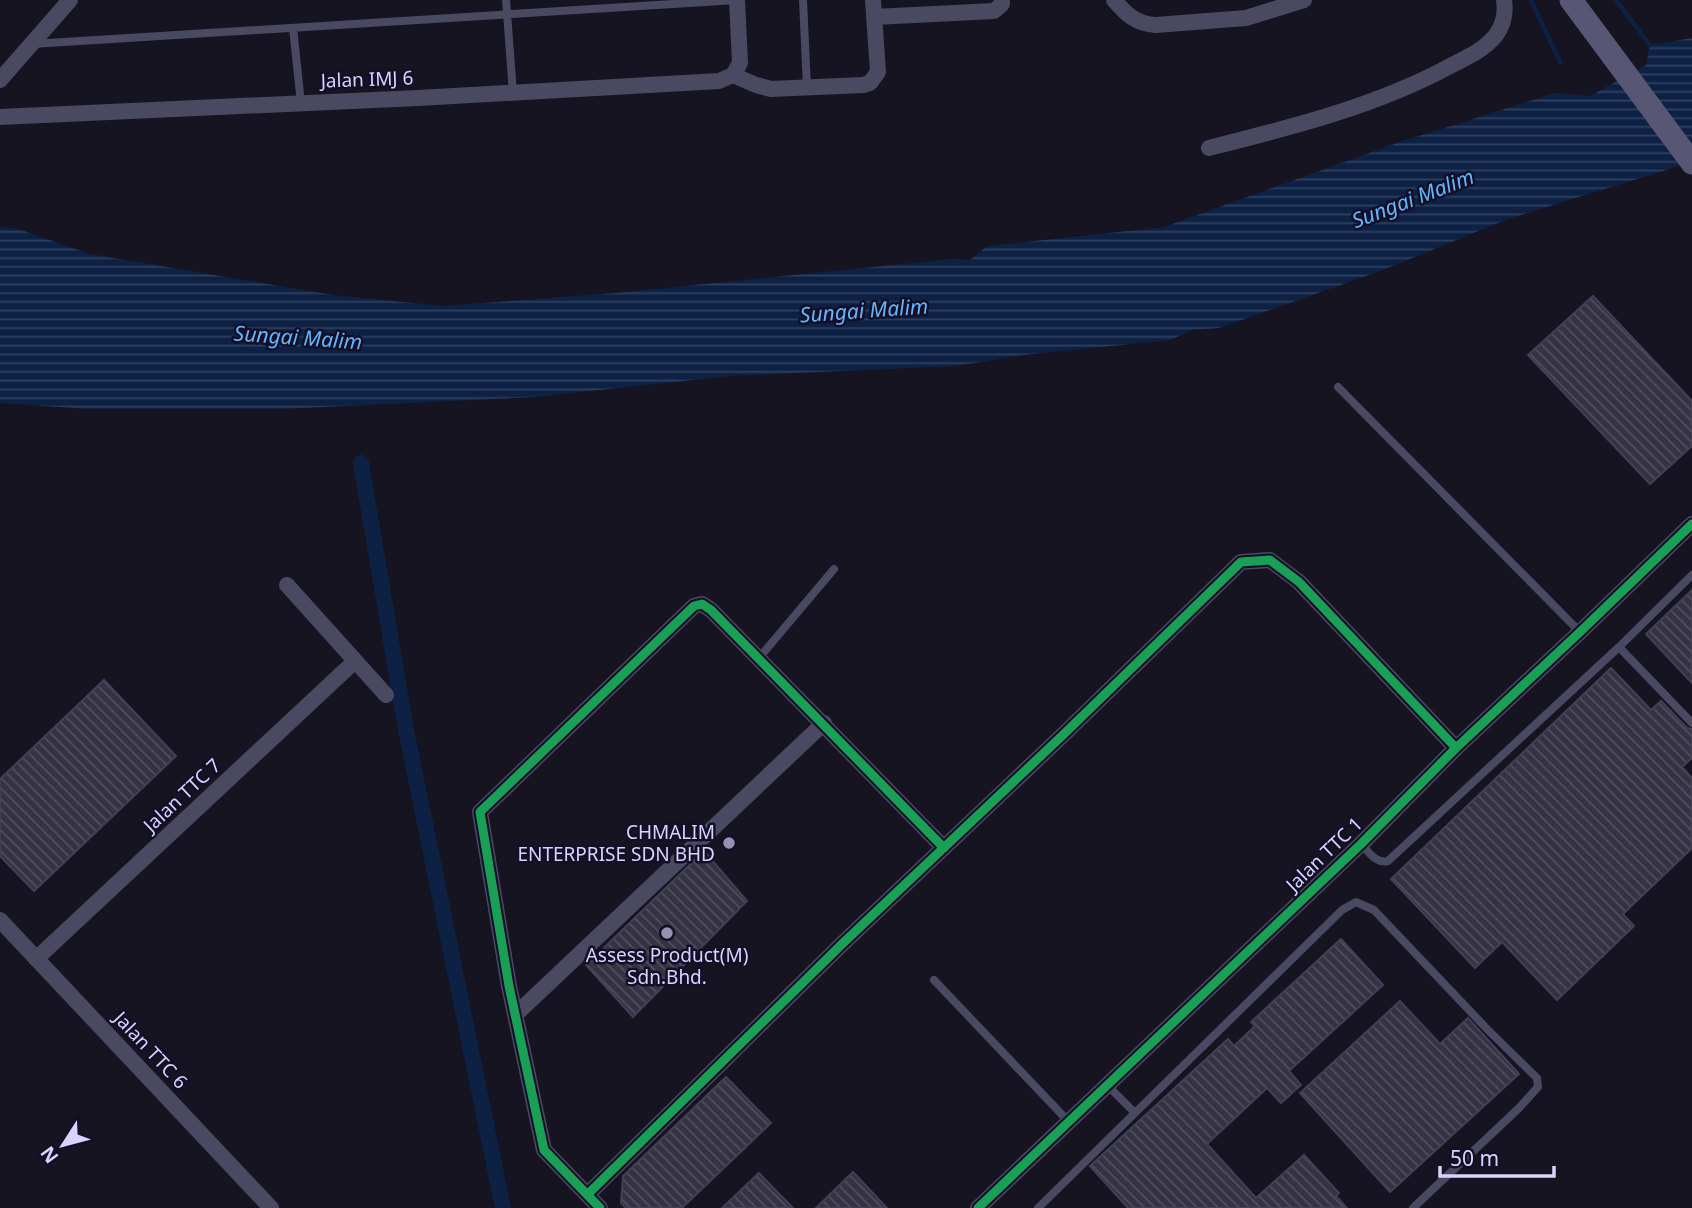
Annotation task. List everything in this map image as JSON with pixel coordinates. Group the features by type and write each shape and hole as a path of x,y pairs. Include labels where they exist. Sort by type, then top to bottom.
{"main road":[{"path":"1571,0 1692,163"}],"street":[{"path":"0,80 70,0"},
{"path":"737,0 740,63 733,75 771,89 870,83 878,72 873,0"},
{"path":"874,17 941,7 994,11 1002,4 1002,0"},
{"path":"1114,0 1127,15 1156,25 1246,18 1304,0"},
{"path":"1209,148 1300,125 1418,84 1482,49 1504,20 1504,0"},
{"name":"Jalan IMJ 6","path":"0,117 513,93 719,81 733,75"},
{"name":"Jalan TTC 1","path":"978,1208 1692,524"},
{"path":"587,1194 841,945 1241,562 1270,560 1299,582 1456,748"},
{"path":"287,586 386,695"},
{"path":"600,1208 544,1150 515,1014 480,812 694,606 702,604 824,723 944,848"},
{"name":"Jalan TTC 7","path":"36,959 355,661"},
{"path":"515,1014 824,723"},
{"name":"Jalan TTC 6","path":"0,920 271,1208"}],"lane":[{"path":"506,0 513,93"},
{"path":"32,44 737,0"},
{"path":"803,0 807,87"},
{"path":"293,28 301,103"},
{"path":"1338,387 1580,632"},
{"path":"759,658 834,569"},
{"path":"1361,844 1381,863 1388,861 1692,575"},
{"path":"1619,646 1692,723"},
{"path":"1038,1208 1342,910 1356,902 1374,910 1537,1078 1538,1087 1518,1108 1413,1208"},
{"path":"934,981 1069,1122"},
{"path":"1107,1085 1135,1113"}],"water":[{"name":"Sungai Malim","path":"1692,38 1692,162 1508,219 1383,270 1219,328 1191,330 1171,340 1023,355 957,366 729,376 535,397 280,409 88,409 0,403 0,226 21,230 90,254 333,295 443,306 615,293 953,259 970,260 987,246 1164,227 1397,143 1555,93 1590,96 1646,65 1650,45"}],"building":[{"path":"1593,296 1692,401 1692,446 1650,484 1528,355"},
{"path":"1692,590 1692,683 1646,634"},
{"path":"1611,668 1651,710 1661,701 1687,728 1692,729 1692,758 1682,767 1692,778 1692,848 1623,914 1634,926 1557,1000 1502,942 1475,968 1391,879"},
{"path":"104,680 176,756 34,891 0,856 0,779"},
{"name":"Assess Product(M) Sdn.Bhd.","path":"704,851 747,901 633,1017 586,965"},
{"path":"1341,939 1383,985 1289,1071 1301,1085 1281,1103 1267,1088 1207,1144 1256,1198 1304,1155 1339,1193 1336,1196 1347,1208 1128,1208 1090,1166 1228,1039 1234,1046 1255,1026 1251,1022"},
{"path":"1400,1001 1440,1044 1468,1018 1519,1074 1390,1192 1300,1093"},
{"path":"726,1077 771,1123 682,1208 626,1208 621,1203 623,1176"},
{"path":"853,1172 887,1208 816,1208"},
{"path":"759,1173 793,1208 722,1208"}],"waterway":[{"path":"1531,0 1560,62"},
{"path":"1616,0 1650,45"},
{"path":"361,463 406,730 503,1208"}],"cycle path":[{"path":"978,1208 1692,524"},
{"path":"588,1194 841,945 1241,562 1270,560 1299,582 1456,748"},
{"path":"600,1208 544,1150 509,986 480,812 694,606 702,604 711,610 944,848"}],"place":[{"name":"CHMALIM ENTERPRISE SDN BHD","path":"729,843"},
{"name":"Assess Product(M) Sdn.Bhd.","path":"667,933"}]}
